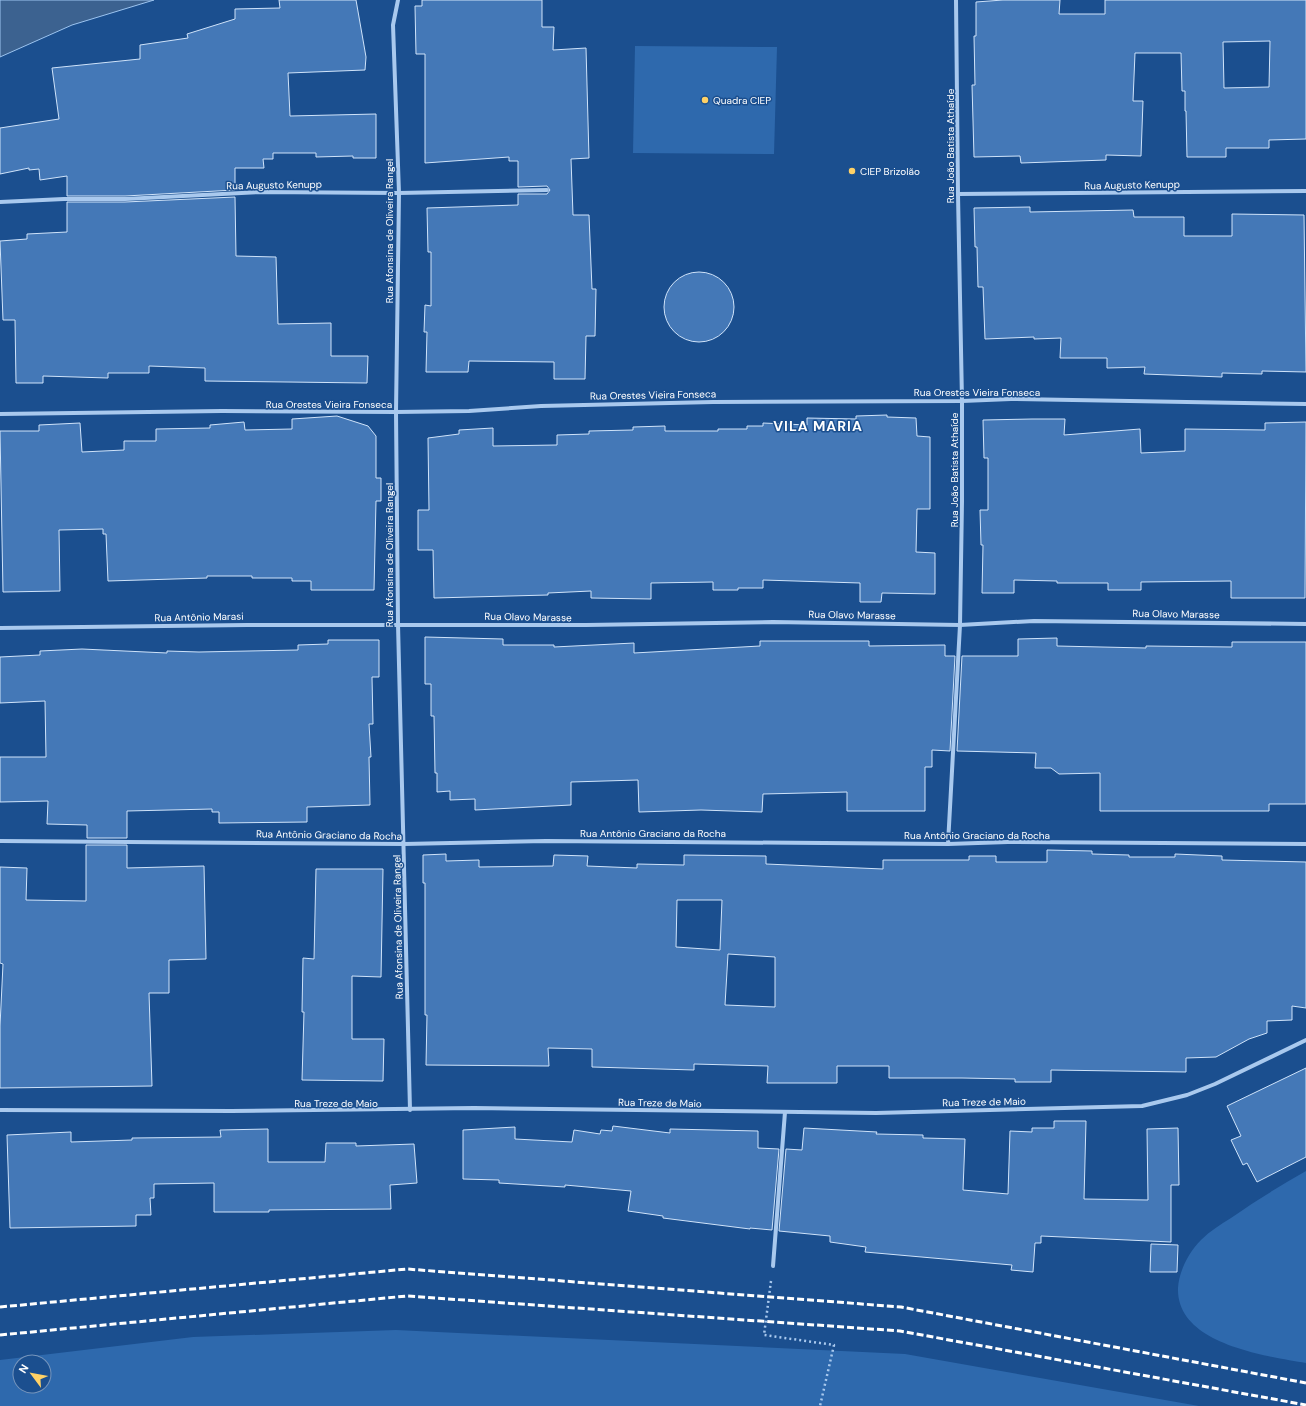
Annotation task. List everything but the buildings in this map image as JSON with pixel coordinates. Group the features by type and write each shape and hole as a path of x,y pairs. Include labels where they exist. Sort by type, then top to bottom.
{"street":[{"name":"Rua Afonsina de Oliveira Rangel","path":"398,0 393,25 399,193 396,412 398,624 410,1110"},
{"name":"Rua João Batista Athaíde","path":"948,844 960,626 962,401 956,0"},
{"name":"Rua Augusto Kenupp","path":"0,202 64,199 125,199 260,192 399,193 548,190"},
{"name":"Rua Augusto Kenupp","path":"958,194 1306,191"},
{"name":"Rua Orestes Vieira Fonseca","path":"0,414 222,411 469,411 541,406 713,402 962,401 1011,399 1306,404"},
{"name":"Rua Olavo Marasse","path":"398,624 586,625 772,622 960,626 1042,621 1306,624"},
{"name":"Rua Antônio Marasi","path":"0,628 398,624"},
{"name":"Rua Antônio Graciano da Rocha","path":"0,841 404,844 546,841 948,844 1008,842 1306,844"},
{"name":"Rua Treze de Maio","path":"0,1110 410,1110 474,1108 876,1113 1142,1106 1187,1095 1215,1084 1306,1040"},
{"path":"773,1266 785,1112"}],"path":[{"path":"773,1266 764,1335 834,1345 820,1406"}],"shaded area":[{"path":"0,0 154,0 72,25 0,57"},
{"name":"Quadra CIEP","path":"635,46 777,47 774,154 633,153"},
{"path":"1306,1171 1306,1363 1247,1351 1226,1344 1207,1334 1191,1322 1181,1307 1178,1288 1180,1275 1185,1262 1192,1250 1204,1237 1258,1200"},
{"path":"396,1330 905,1354 1199,1406 0,1406 0,1360 12,1359 12,1394 52,1394 52,1354 50,1354 193,1337"}],"railway":[{"path":"0,1307 407,1269 901,1307 1306,1383"},
{"path":"0,1335 407,1296 900,1331 1306,1405"}],"place":[{"name":"Quadra CIEP","path":"705,100"},
{"name":"CIEP Brizolão","path":"852,171"}],"district":[{"name":"VILA MARIA","path":"818,426"}]}
